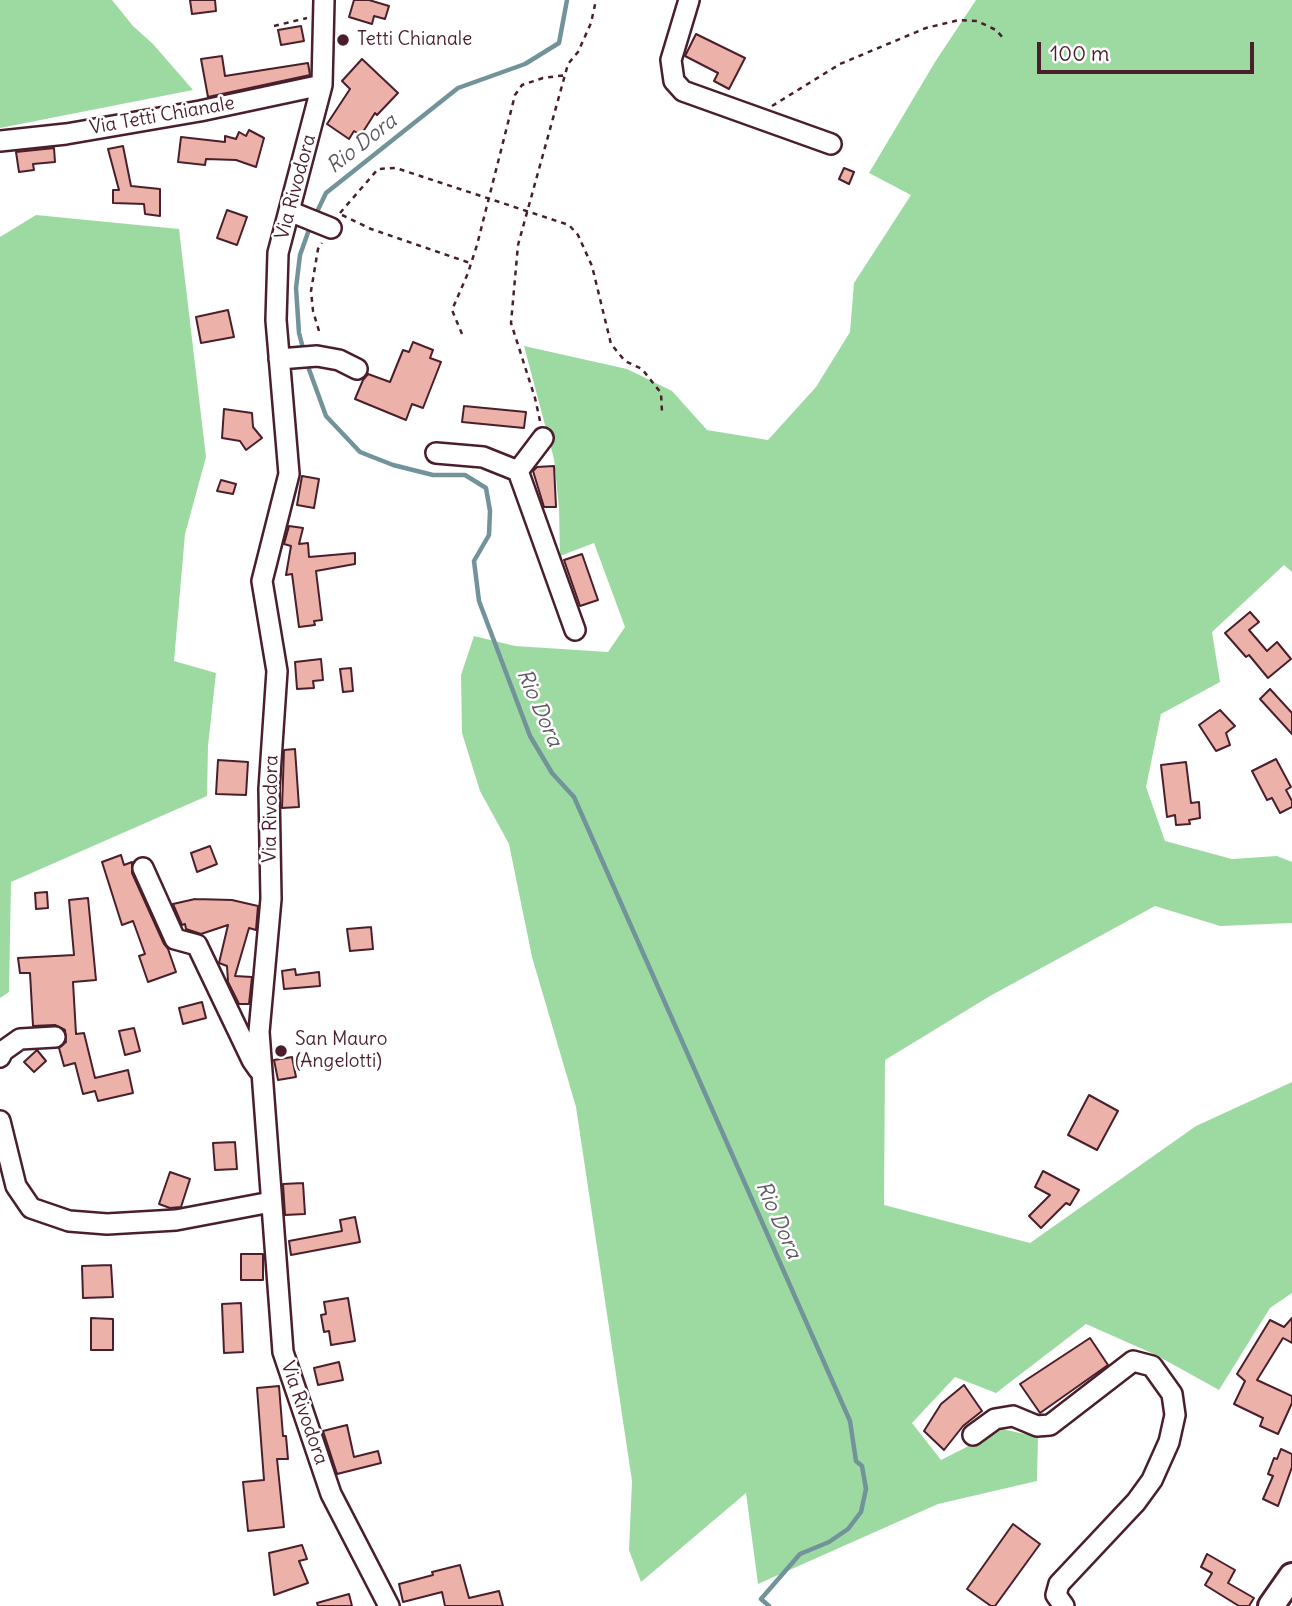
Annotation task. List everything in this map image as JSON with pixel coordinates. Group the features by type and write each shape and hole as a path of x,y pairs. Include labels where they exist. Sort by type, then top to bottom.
{"main road":[{"path":"1271,1606 1292,1576"}],"street":[{"path":"689,0 671,60 674,81 683,91 831,144"},
{"name":"Via Rivodora","path":"324,7 317,219 278,253 276,320 298,358 289,474 262,581 277,671 269,789 271,900 259,1032 283,1352 331,1494 389,1606"},
{"name":"Via Tetti Chianale","path":"0,141 66,134 200,111 322,85"},
{"path":"298,358 338,360 356,369"},
{"path":"518,471 543,438"},
{"path":"436,453 483,457 518,471 575,630"},
{"path":"144,868 175,940 197,945 252,1060 262,1074"},
{"path":"0,1057 20,1040 55,1037"},
{"path":"0,1121 16,1186 31,1208 69,1221 107,1224 176,1220 271,1202"},
{"path":"972,1435 995,1419 1013,1416 1037,1426 1050,1425 1133,1361 1152,1366 1172,1394 1175,1415 1169,1443 1152,1480 1136,1502 1059,1584 1056,1595 1064,1606"}],"path":[{"path":"543,438 535,398 511,323 518,245 568,64 578,52 591,23 596,0"},
{"path":"274,26 324,7"},
{"path":"754,117 840,64 926,28 959,20 977,21 996,30 1005,40"},
{"path":"462,334 452,310 471,264 491,199 515,95 522,85 543,78 566,75"},
{"path":"317,219 378,169 396,168 569,225 578,235 592,266 611,344 625,361 642,369 661,393 662,412"},
{"path":"317,219 371,229 471,264"},
{"path":"317,219 318,249 311,291 319,331"}],"green space":[{"path":"0,0 112,0 193,90 0,128"},
{"path":"976,0 1292,0 1292,572 1284,565 1212,632 1220,682 1161,714 1146,787 1165,841 1232,859 1277,856 1292,862 1292,923 1220,926 1155,906 990,996 885,1060 884,1205 1030,1243 1196,1126 1292,1082 1292,1293 1270,1308 1219,1390 1156,1355 1086,1324 996,1393 955,1377 912,1423 941,1460 1002,1429 1038,1437 1037,1481 938,1504 758,1584 746,1493 641,1582 629,1550 632,1481 576,1107 532,957 509,844 480,791 462,733 461,675 474,636 515,646 608,652 625,627 594,543 560,556 554,459 524,346 627,369 672,391 707,430 768,440 816,387 850,332 854,283 911,195 869,173 935,62"},
{"path":"36,215 179,229 206,457 185,534 174,661 216,673 208,746 207,796 11,882 9,992 0,998 0,237"}],"building":[{"path":"190,0 215,0 216,11 192,14"},
{"path":"354,0 369,0 389,6 385,19 374,16 372,24 349,17"},
{"path":"301,26 304,41 281,45 278,30"},
{"path":"696,34 745,58 729,89 714,81 718,73 685,56"},
{"path":"222,56 225,76 308,63 310,75 208,97 201,59"},
{"path":"362,59 398,93 377,115 375,113 361,135 354,131 349,139 327,124 350,89 342,81"},
{"path":"249,130 264,138 256,167 236,160 206,159 205,165 178,162 181,137 225,142 225,136 236,139 239,132 246,136"},
{"path":"123,146 131,186 160,189 160,216 145,214 144,204 113,203 113,190 119,190 108,149"},
{"path":"54,148 55,162 33,164 34,170 19,172 16,152"},
{"path":"844,168 854,172 849,184 839,179"},
{"path":"227,210 247,217 237,245 217,238"},
{"path":"228,310 234,337 201,343 196,317"},
{"path":"413,342 433,350 430,358 441,362 423,408 412,404 406,420 355,399 368,374 390,382 403,350 409,352"},
{"path":"464,406 526,412 524,428 462,422"},
{"path":"224,409 252,413 253,427 262,438 246,450 240,441 222,438"},
{"path":"554,466 556,507 544,507 533,471 537,467"},
{"path":"302,476 319,479 314,508 297,505"},
{"path":"221,480 236,484 233,494 217,491"},
{"path":"289,526 303,528 299,544 308,543 309,557 355,553 355,564 316,571 322,620 314,621 315,625 299,627 292,574 286,575 291,546 284,544"},
{"path":"582,554 598,600 580,606 564,560"},
{"path":"1250,612 1259,622 1249,630 1267,651 1277,642 1291,659 1268,678 1249,655 1246,657 1225,633"},
{"path":"321,659 323,680 313,681 314,688 297,689 295,662"},
{"path":"351,668 353,691 343,692 340,669"},
{"path":"1270,689 1292,713 1292,734 1260,699"},
{"path":"1220,710 1235,726 1226,733 1230,745 1216,751 1199,725"},
{"path":"295,749 299,807 282,808 284,750"},
{"path":"1276,759 1291,787 1286,790 1292,807 1280,813 1272,798 1267,800 1252,771"},
{"path":"218,760 248,762 246,795 216,794"},
{"path":"1186,762 1191,803 1199,802 1200,818 1189,820 1190,824 1176,825 1175,815 1167,817 1161,765"},
{"path":"210,846 217,864 197,872 191,853"},
{"path":"121,855 124,865 132,862 132,873 176,972 148,982 139,956 145,954 133,921 122,925 102,862"},
{"path":"47,892 48,908 36,909 35,893"},
{"path":"88,898 96,980 73,982 76,1034 84,1033 95,1078 128,1070 133,1093 98,1101 95,1091 83,1094 75,1063 64,1066 59,1048 66,1042 65,1030 55,1025 33,1026 30,973 20,973 18,958 74,955 69,900"},
{"path":"195,899 232,900 258,906 256,930 249,928 235,976 252,977 249,1004 239,1004 228,982 227,966 219,963 228,925 201,934 186,929 185,924 182,925 173,904"},
{"path":"371,927 373,949 350,951 347,929"},
{"path":"295,969 296,975 319,972 320,986 284,989 282,971"},
{"path":"202,1002 206,1018 183,1024 179,1008"},
{"path":"134,1028 140,1051 125,1055 119,1031"},
{"path":"37,1050 46,1061 34,1072 24,1062"},
{"path":"292,1057 296,1077 278,1080 274,1060"},
{"path":"1089,1095 1118,1111 1097,1150 1068,1135"},
{"path":"235,1142 237,1169 215,1170 213,1143"},
{"path":"1043,1171 1079,1190 1070,1205 1066,1203 1041,1228 1029,1216 1050,1195 1035,1187"},
{"path":"170,1172 190,1179 181,1207 170,1208 159,1204"},
{"path":"303,1183 305,1214 285,1215 283,1184"},
{"path":"355,1217 360,1242 291,1255 289,1241 342,1231 340,1220"},
{"path":"241,1254 263,1254 263,1280 241,1280"},
{"path":"111,1265 113,1297 83,1298 82,1266"},
{"path":"348,1298 355,1341 331,1345 329,1331 324,1332 321,1315 326,1314 324,1302"},
{"path":"241,1303 243,1352 224,1353 222,1304"},
{"path":"91,1318 113,1319 113,1350 91,1350"},
{"path":"1292,1318 1292,1343 1283,1338 1257,1380 1292,1396 1292,1403 1278,1434 1260,1426 1263,1418 1234,1404 1245,1381 1237,1374 1270,1320 1284,1327"},
{"path":"1090,1338 1108,1365 1040,1413 1020,1384"},
{"path":"339,1362 343,1380 318,1385 314,1368"},
{"path":"964,1385 982,1411 963,1426 944,1450 924,1431 941,1404"},
{"path":"279,1386 283,1436 286,1436 288,1459 277,1459 284,1527 248,1531 243,1482 264,1480 257,1388"},
{"path":"347,1425 354,1457 378,1451 381,1463 337,1474 323,1431"},
{"path":"1281,1449 1292,1454 1292,1467 1278,1506 1263,1499 1273,1476 1268,1474"},
{"path":"1013,1524 1040,1544 995,1606 991,1606 967,1589"},
{"path":"302,1545 307,1559 299,1561 308,1583 274,1595 269,1553"},
{"path":"1207,1554 1235,1570 1228,1583 1254,1598 1249,1606 1239,1606 1205,1585 1212,1573 1201,1567"},
{"path":"460,1565 469,1598 499,1591 503,1606 445,1606 442,1592 403,1602 399,1584"},
{"path":"349,1594 352,1606 318,1606 317,1603"}],"waterway":[{"name":"Rio Dora","path":"315,216 326,193 458,88 525,64 559,43 567,0"},
{"name":"Rio Dora","path":"304,352 299,333 296,288 300,255 311,224"},
{"name":"Rio Dora","path":"306,361 326,416 360,452 393,465 433,475 465,475 486,488 490,511 489,535 474,561 479,601 530,736 552,773 574,797 850,1421 856,1461 862,1466 866,1489 861,1512 848,1529 829,1542 800,1554 761,1599 769,1606"}],"place":[{"name":"Tetti Chianale","path":"343,40"},
{"name":"San Mauro (Angelotti)","path":"281,1051"}]}
